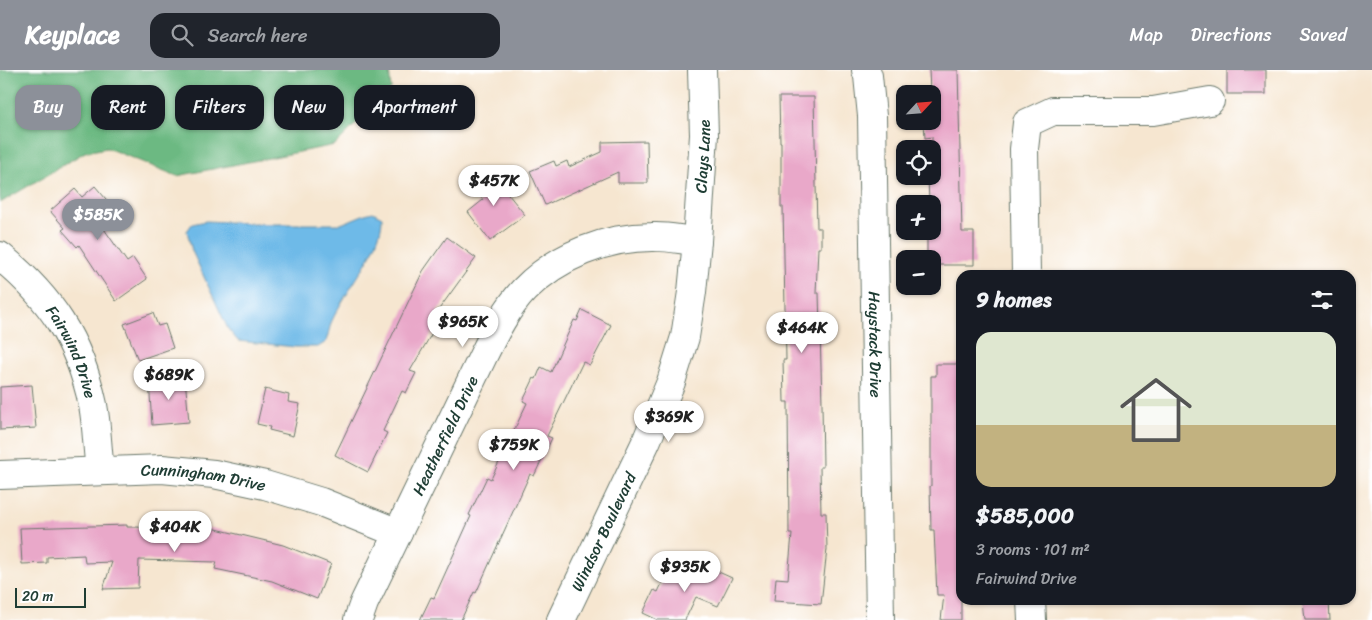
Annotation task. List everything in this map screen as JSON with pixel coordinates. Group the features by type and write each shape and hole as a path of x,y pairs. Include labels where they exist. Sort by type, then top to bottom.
{"street":[{"name":"Clays Lane","path":"697,241 704,135 702,70"},
{"name":"Haystack Drive","path":"866,70 872,126 880,620"},
{"path":"1026,270 1024,149 1027,123 1053,111 1153,110 1210,101"},
{"name":"Heatherfield Drive","path":"358,620 484,354 502,320 524,290 551,269 582,250 617,240 652,237 697,241"},
{"name":"Windsor Boulevard","path":"561,620 646,442 671,382 685,337 697,241"},
{"name":"Fairwind Drive","path":"0,256 25,276 46,300 67,332 83,367 93,406 100,470"},
{"name":"Cunningham Drive","path":"0,474 162,469 231,478 265,485 320,502 398,533"},
{"path":"1031,605 1032,620"}],"green space":[{"path":"0,70 389,70 391,85 354,85 354,126 335,145 177,176 107,148 85,152 0,203"}],"water":[{"path":"373,212 382,217 381,229 376,243 337,311 331,323 326,342 318,347 295,347 238,341 228,329 192,251 187,231 192,224 206,221 271,224 341,224"}],"building":[{"path":"929,70 958,70 962,232 974,232 974,265 941,265 941,250 927,250 927,240 941,240 941,195 929,195 928,185 941,185 941,140 932,140 932,137 925,138 925,130 941,130 941,85 930,85"},
{"path":"1227,70 1266,70 1266,94 1227,94"},
{"path":"779,97 814,97 817,228 821,228 821,248 818,248 816,293 819,293 822,404 823,467 820,467 821,513 826,513 827,549 821,604 774,601 776,578 788,579 792,534 789,534 788,402 784,402 783,360 786,360"},
{"path":"647,141 648,183 618,183 618,172 545,205 530,171 554,161 556,166 567,161 569,167 602,152 602,142"},
{"path":"488,169 525,215 490,241 468,212 483,200 470,183"},
{"path":"95,186 111,205 100,215 106,222 102,226 127,262 133,258 147,279 116,301 79,245 77,247 62,230 65,228 50,211 75,189 82,197"},
{"path":"447,237 476,258 437,312 444,315 434,335 432,333 410,371 416,373 406,393 402,391 383,431 387,433 368,472 335,455 423,271"},
{"path":"582,310 611,325 590,365 583,362 547,436 552,438 534,476 530,474 476,593 474,592 461,620 420,620 431,597 434,598 487,477 491,479 527,403 523,401 534,378 536,379 541,367 551,372 574,320 577,321"},
{"path":"153,313 158,326 165,324 173,348 138,360 124,324"},
{"path":"936,364 956,364 956,605 961,605 961,620 941,620 944,595 937,595 934,530 931,530 930,486 931,376 936,376"},
{"path":"185,378 189,422 152,425 149,380"},
{"path":"32,385 36,428 0,430 0,387"},
{"path":"265,389 289,395 288,402 300,404 293,436 269,430 270,427 257,424"},
{"path":"127,525 127,527 212,528 283,545 331,564 317,599 272,581 215,569 217,562 139,560 138,588 103,589 112,562 85,563 84,555 47,557 47,563 22,564 20,528"},
{"path":"672,562 708,579 712,569 732,578 718,606 696,597 685,620 658,620 643,613 654,590 658,592"},
{"path":"1304,605 1329,605 1330,620 1305,620"}]}
